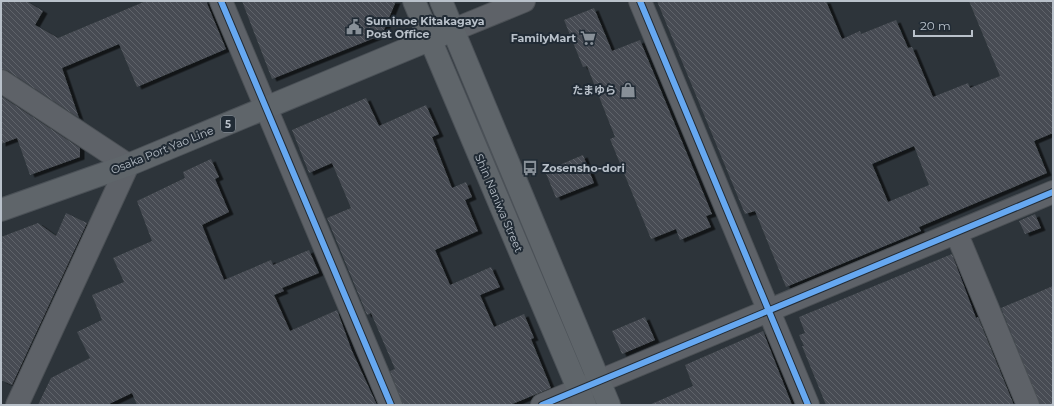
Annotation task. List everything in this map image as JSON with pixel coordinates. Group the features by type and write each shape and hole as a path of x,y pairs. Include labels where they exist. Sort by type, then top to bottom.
{"main road":[{"name":"Shin Naniwa Street","path":"414,1 581,398"},
{"path":"441,1 609,405"},
{"name":"Osaka Port Yao Line","path":"1,210 128,165 453,30"}],"street":[{"path":"221,1 265,109 391,405"},
{"path":"453,30 524,1"},
{"path":"640,1 808,405"},
{"path":"1,81 128,165 17,405"},
{"path":"542,405 581,398 599,380 769,311 1053,192"},
{"path":"956,232 1028,405"}],"building":[{"path":"1,1 26,1 43,11 35,25 58,38 146,1 206,1 226,49 137,87 119,44 62,68 79,118 8,71 1,69"},
{"path":"242,1 396,1 382,35 272,79"},
{"path":"657,1 826,1 842,39 860,31 861,34 896,20 908,48 912,47 933,97 968,83 970,88 1000,76 969,1 1053,1 1053,133 1034,141 1047,173 919,227 921,231 786,287 755,211 745,214","holes":["914,146 929,185 888,202 872,164"]},
{"path":"594,8 612,51 640,40 712,214 706,216 711,227 680,240 676,229 651,239 610,139 615,137 587,66 583,67 564,20"},
{"path":"1,96 80,148 80,157 30,175 17,138 1,144"},
{"path":"366,98 379,126 426,105 439,134 432,137 452,188 466,182 472,197 465,200 478,231 435,250 450,285 491,267 500,287 480,295 494,327 524,314 534,338 531,339 551,388 510,405 403,405 390,371 395,369 371,313 367,315 327,218 351,208 332,163 309,173 292,130"},
{"path":"583,155 594,183 556,198 545,171"},
{"path":"211,159 219,177 215,179 229,212 202,225 224,280 271,260 273,265 309,250 319,273 282,288 284,291 274,295 290,331 337,310 352,351 377,405 137,405 132,393 107,405 38,405 51,378 90,358 77,332 102,320 92,295 124,282 113,258 152,241 137,201 185,178 183,172"},
{"path":"66,213 87,223 12,385 1,380 1,237 38,223 56,236"},
{"path":"1035,214 1041,228 1025,234 1019,221"},
{"path":"952,254 976,318 978,317 1014,405 826,405 802,346 804,346 799,335 805,333 799,317"},
{"path":"1053,286 1053,405 1040,405 1001,308"},
{"path":"645,317 655,340 622,354 612,331"},
{"path":"763,331 792,405 649,405 693,386 685,365"}],"cycle path":[{"path":"221,1 391,405"},
{"path":"640,1 808,405"},
{"path":"542,405 1053,192"}],"place":[{"name":"Suminoe Kitakagaya Post Office","path":"354,27"},
{"name":"FamilyMart","path":"588,38"},
{"name":"たまゆら","path":"628,90"},
{"name":"Zosensho-dori","path":"530,168"}]}
